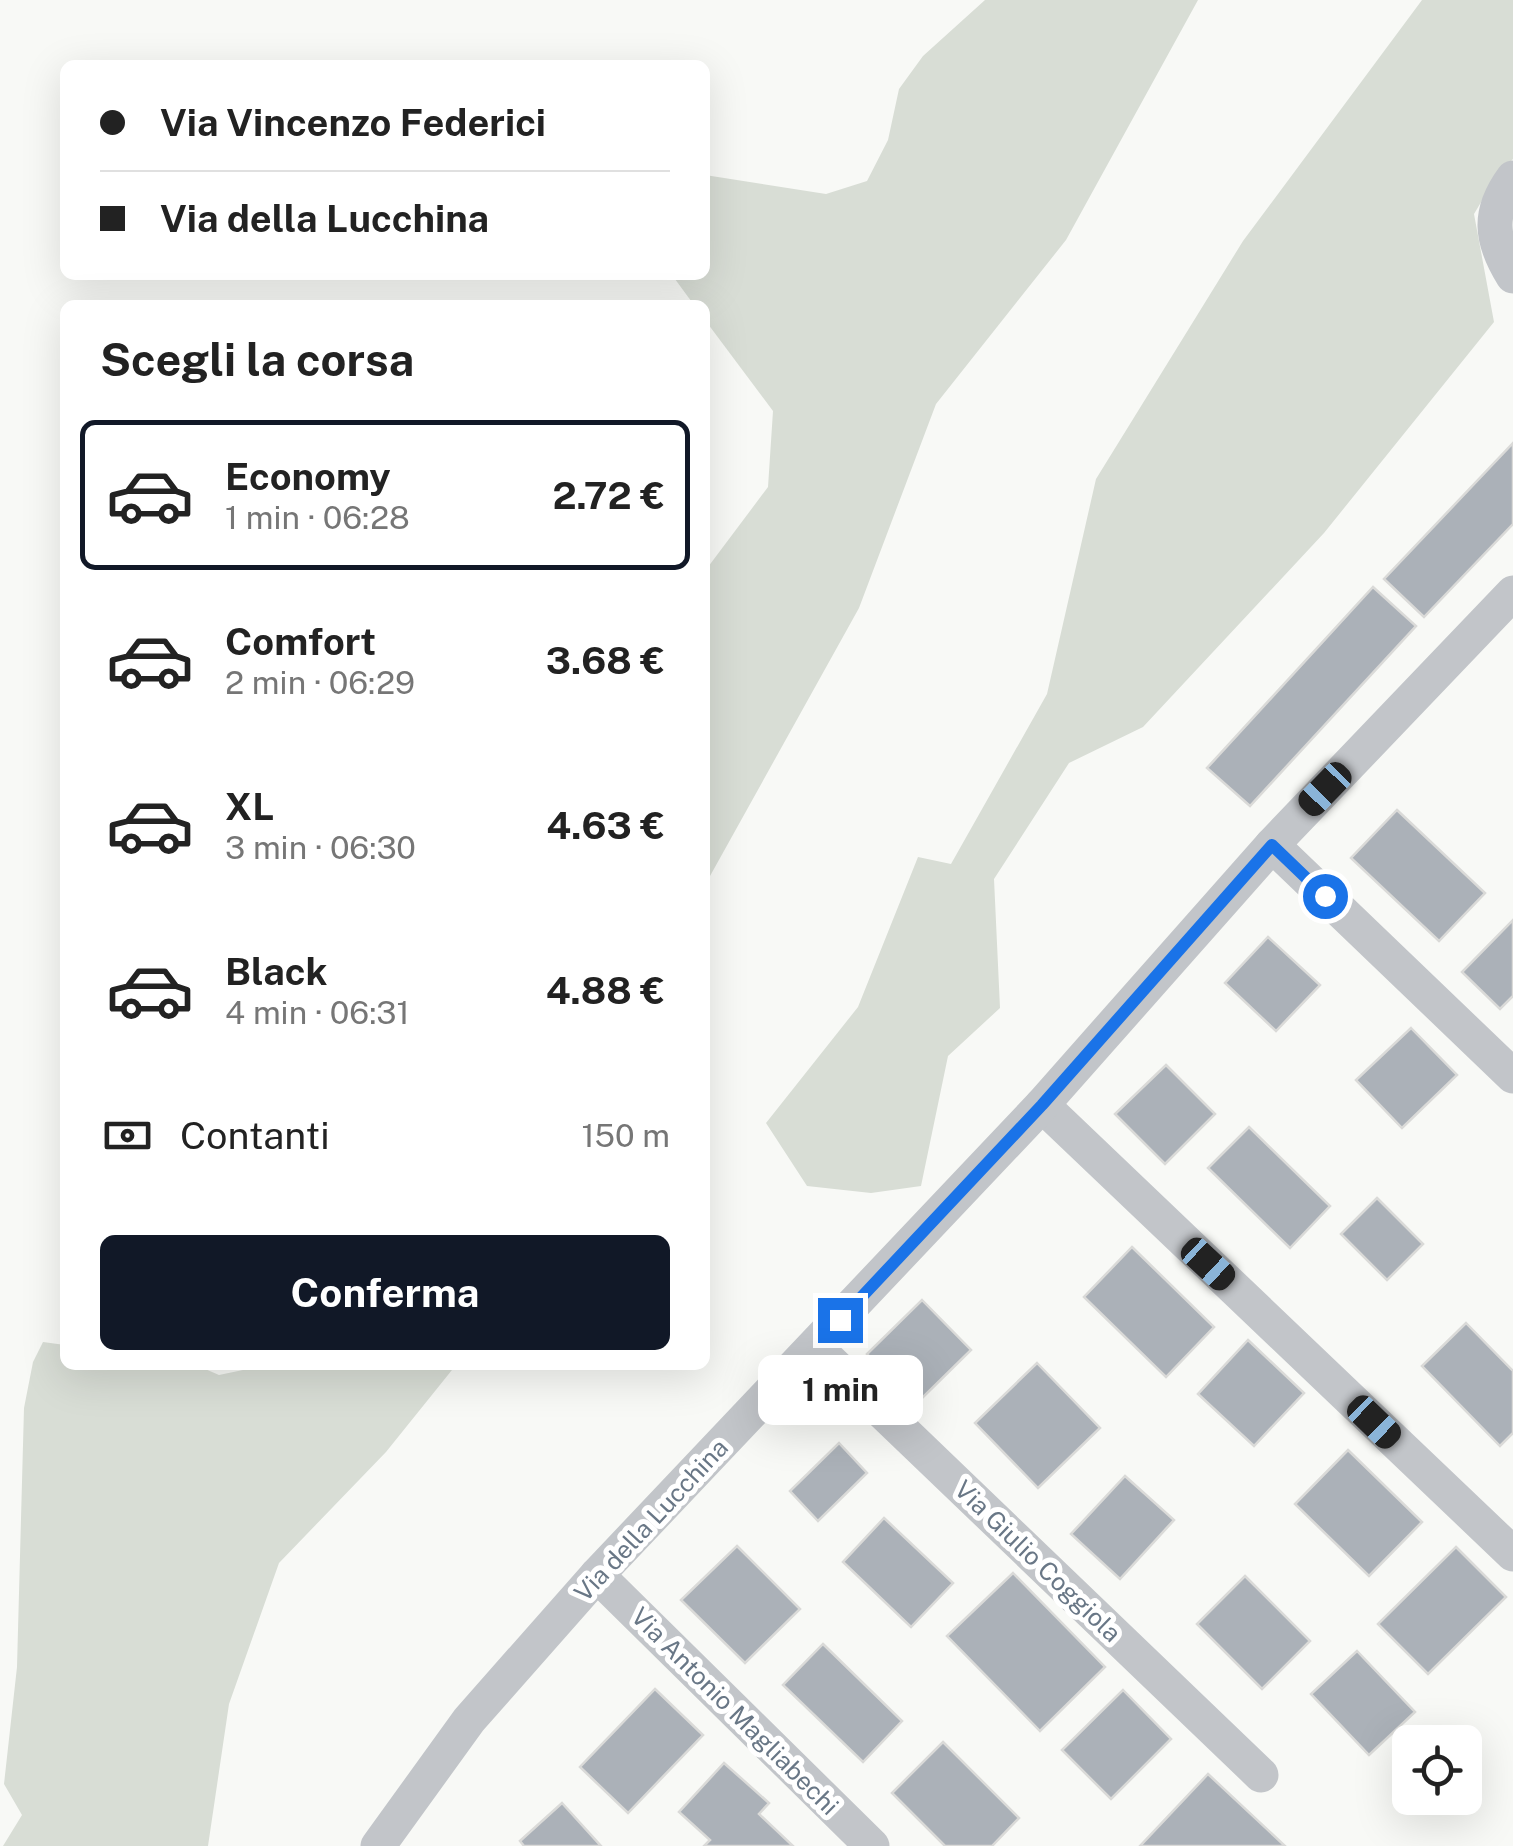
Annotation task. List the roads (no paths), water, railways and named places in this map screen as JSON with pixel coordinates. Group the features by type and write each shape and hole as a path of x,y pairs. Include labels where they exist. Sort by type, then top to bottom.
{"street":[{"path":"1513,178 1498,198 1495,220 1496,238 1513,276"},
{"name":"Via della Lucchina","path":"378,1846 469,1720 597,1575 1042,1105 1272,845 1513,593"},
{"path":"1272,845 1513,1076"},
{"path":"1042,1105 1513,1554"},
{"name":"Via Giulio Coggiola","path":"816,1347 1261,1776"},
{"name":"Via Antonio Magliabechi","path":"597,1575 872,1846"}]}
